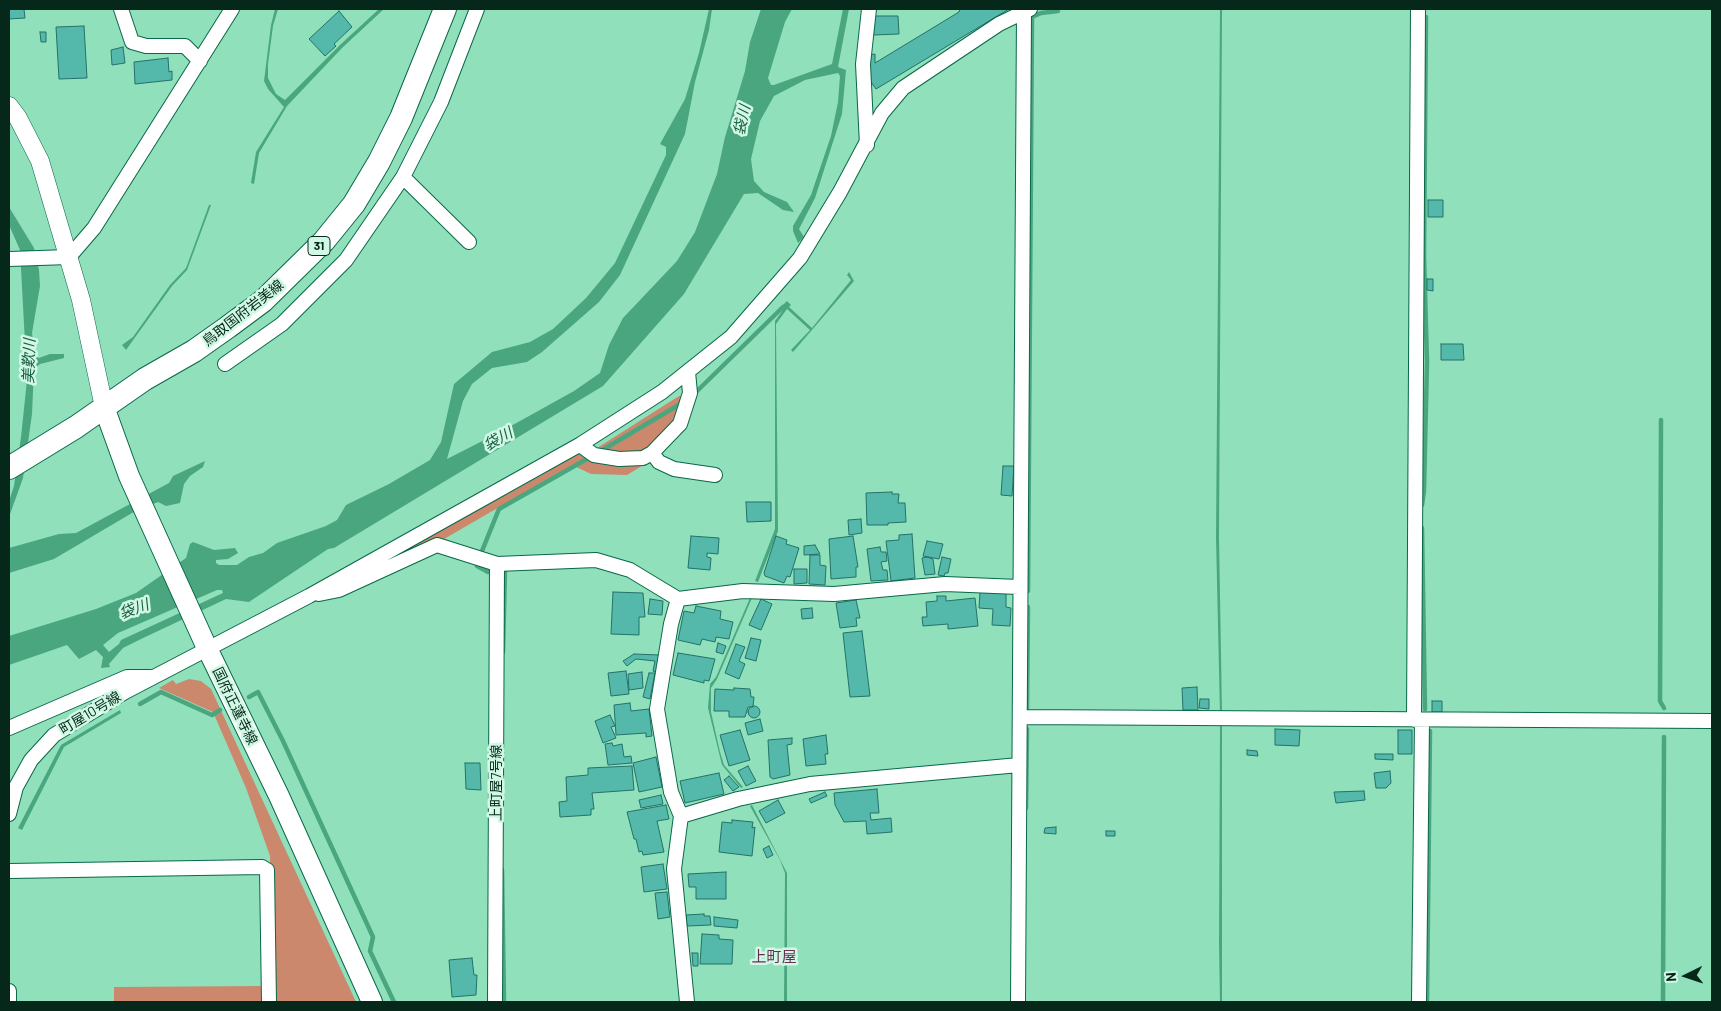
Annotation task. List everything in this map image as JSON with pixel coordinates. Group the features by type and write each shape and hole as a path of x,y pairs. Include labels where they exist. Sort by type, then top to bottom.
{"main road":[{"name":"鳥取国府岩美線","path":"9,468 66,433 144,379 194,351 263,301 324,241 354,204 379,162 401,118 445,9"},
{"name":"国府正蓮寺線","path":"104,407 134,487 207,648 279,796 372,1002"}],"street":[{"path":"121,9 132,42 146,46 185,46 200,61"},
{"path":"9,259 69,258 94,228 232,9"},
{"path":"225,364 282,324 346,260 402,177 441,102 477,9"},
{"path":"867,145 863,64 869,9"},
{"path":"1418,9 1419,1002"},
{"path":"309,596 580,445 662,392 731,337 800,258 867,145 882,113 903,88 999,24 1027,11 1019,586 1018,1002"},
{"path":"9,106 18,118 40,161 81,300 104,407"},
{"path":"402,177 469,242"},
{"path":"580,445 594,455 619,459 643,458 652,453 680,424 690,393 688,372"},
{"path":"652,453 659,462 674,469 715,475"},
{"path":"309,596 339,590 437,545 497,564 596,560 630,570 678,599 743,591 834,594 945,584 1019,586"},
{"name":"上町屋7号線","path":"495,1002 497,564"},
{"name":"町屋10号線","path":"9,814 16,787 31,760 54,735 152,677 309,596"},
{"path":"678,599 671,624 656,709 671,792 681,816 674,869 687,1002"},
{"path":"9,728 127,677 152,677"},
{"path":"1020,717 1712,721"},
{"path":"681,816 738,800 810,784 1019,765"},
{"path":"9,871 262,866 268,870 269,1002"},
{"path":"9,991 9,1002"}],"shaded area":[{"path":"679,396 684,397 680,417 650,449 622,455 594,450"},
{"path":"577,450 650,461 627,475 591,474 572,465 444,539 432,540 338,584 495,497 506,495 547,472 555,461"},
{"path":"189,679 201,681 211,689 356,1002 272,1002 270,856 246,788 213,712 159,688 173,680 176,684"},
{"path":"264,986 264,1002 114,1002 114,987"}],"water":[{"path":"275,9 278,9 273,26 268,78 276,94 285,100 379,9 384,9 343,47 287,106 259,153 254,184 251,183 256,152 284,107 268,89 264,81 271,25"},
{"name":"袋川","path":"709,9 712,9 709,30 695,82 685,134 620,275 599,302 542,352 527,362 492,368 472,384 463,401 447,459 574,391 600,373 609,345 623,318 677,261 695,232 717,174 725,137 745,71 750,42 761,9 792,9 785,22 768,78 771,85 774,85 832,64 843,9 849,9 838,67 846,70 842,114 815,198 799,229 804,237 798,243 793,226 811,195 831,136 838,102 840,76 838,73 805,80 774,96 760,121 751,159 754,181 764,192 787,202 794,212 783,210 758,193 744,194 684,294 603,386 334,548 328,549 249,602 226,599 123,648 109,664 110,667 101,668 103,657 96,650 79,659 67,645 9,665 9,636 96,609 136,593 186,558 190,544 193,542 214,550 235,548 238,553 228,559 216,560 216,563 219,565 237,565 249,557 263,553 277,543 326,526 337,520 346,505 389,484 430,460 441,442 454,384 492,352 530,342 553,329 586,298 615,263 666,155 666,147 660,144 685,99 699,53","holes":["217,590 222,590 223,593 121,640 109,652 103,645 118,633"]},
{"path":"1220,10 1222,10 1219,537 1222,713 1220,714 1216,538"},
{"path":"209,205 211,205 187,270 172,286 126,350 122,345 133,337 170,285 186,268"},
{"name":"美歎川","path":"9,207 34,248 39,270 40,286 32,333 35,356 39,358 50,354 64,354 64,358 40,364 34,369 32,414 23,478 9,517 9,501 14,486 27,380 20,250 9,225"},
{"path":"849,272 854,281 793,352 791,350 810,330 787,309 776,324 778,531 758,582 755,581 775,529 775,321 787,301 791,305 789,307 812,328 851,280 847,275"},
{"path":"205,461 203,467 190,476 184,484 180,503 166,506 158,502 132,513 54,559 9,573 9,548 59,534 76,533 169,483 173,476"},
{"path":"750,598 752,598 717,679 711,688 711,712 720,752 724,765 743,787 741,788 722,765 708,708 710,684 716,677"},
{"path":"120,710 121,713 64,747 22,830 18,828 61,745"},
{"path":"1220,726 1222,726 1222,1002 1220,1002 1219,945"},
{"path":"752,805 787,873 787,1002 784,1002 785,873 780,860 750,806"}],"building":[{"path":"9,9 24,9 25,18 9,19"},
{"path":"960,9 1009,9 876,89 869,79 869,55 875,54 875,63 959,12"},
{"path":"339,11 352,27 334,44 336,46 325,56 309,39"},
{"path":"872,16 898,16 899,34 873,35"},
{"path":"84,26 87,78 59,79 56,27"},
{"path":"40,32 46,32 46,42 41,42"},
{"path":"123,47 125,63 112,65 111,50"},
{"path":"168,58 169,72 172,71 172,80 135,84 134,62"},
{"path":"1428,200 1443,200 1443,217 1428,217"},
{"path":"1427,279 1433,279 1433,291 1427,290"},
{"path":"1441,344 1463,344 1464,360 1441,360"},
{"path":"1003,466 1014,466 1012,496 1001,495"},
{"path":"892,492 892,494 899,494 898,503 905,503 906,522 888,523 888,525 867,525 866,493"},
{"path":"746,502 771,502 771,521 747,522"},
{"path":"861,519 862,533 849,535 848,520"},
{"path":"912,534 915,578 891,581 886,541 899,540 899,535"},
{"path":"691,536 719,538 718,554 707,553 707,557 711,558 710,570 688,568"},
{"path":"776,536 787,540 786,544 799,548 790,577 787,576 784,583 765,576 764,573"},
{"path":"853,536 858,567 856,567 856,577 831,579 829,539"},
{"path":"927,541 943,544 939,559 923,556"},
{"path":"815,545 820,554 804,555 804,546"},
{"path":"880,547 881,552 886,552 887,561 881,562 883,570 887,570 888,580 871,581 867,549"},
{"path":"810,555 820,555 820,565 826,566 825,585 809,584"},
{"path":"942,557 951,559 948,573 945,573 944,576 938,575"},
{"path":"922,558 933,559 935,574 925,575"},
{"path":"794,569 807,569 807,583 794,584"},
{"path":"613,592 643,593 645,617 639,617 639,635 611,634"},
{"path":"980,592 1006,593 1006,607 1011,608 1010,626 992,625 993,609 979,608"},
{"path":"937,596 946,596 946,601 975,598 978,626 948,629 948,624 923,626 922,617 927,617 926,602 937,601"},
{"path":"650,599 663,601 662,615 648,614"},
{"path":"761,599 772,604 761,630 749,625"},
{"path":"856,600 860,618 856,618 857,626 840,628 836,603"},
{"path":"696,606 721,611 720,619 733,622 729,639 716,637 715,642 702,639 700,645 678,640 684,611 694,613"},
{"path":"812,608 813,618 802,619 801,609"},
{"path":"862,631 870,696 850,697 843,633"},
{"path":"751,638 761,640 756,661 745,658"},
{"path":"718,643 726,646 723,654 716,652"},
{"path":"736,644 745,647 739,661 745,664 739,679 725,673"},
{"path":"678,653 715,659 709,681 704,680 704,683 673,675"},
{"path":"634,654 660,655 656,672 653,671 655,661 636,659 627,666 623,661"},
{"path":"626,671 629,694 611,696 608,673"},
{"path":"642,672 643,688 629,690 628,674"},
{"path":"649,673 655,673 650,699 643,697"},
{"path":"1197,687 1198,710 1183,710 1182,688"},
{"path":"734,688 750,689 751,697 754,697 753,707 748,707 745,717 729,717 729,711 714,711 715,689 734,690"},
{"path":"1200,699 1209,699 1209,709 1199,708"},
{"path":"1432,701 1442,701 1442,712 1432,712"},
{"path":"630,703 631,711 649,709 652,736 646,737 646,733 616,735 614,705"},
{"path":"754,706 760,712 754,718 748,712"},
{"path":"610,715 615,726 611,727 616,738 603,743 595,721"},
{"path":"760,719 763,731 748,735 745,723"},
{"path":"1275,729 1300,730 1299,746 1275,745"},
{"path":"740,730 750,760 729,766 720,735"},
{"path":"1398,730 1412,730 1412,754 1398,754"},
{"path":"826,735 828,754 825,754 826,764 806,766 803,739"},
{"path":"792,738 792,744 787,745 790,775 773,779 770,777 768,740"},
{"path":"612,743 613,746 622,744 624,757 631,756 632,763 608,765 605,744"},
{"path":"1247,750 1257,751 1258,756 1247,755"},
{"path":"1375,754 1393,754 1393,760 1375,759"},
{"path":"656,757 662,787 639,792 633,763"},
{"path":"465,763 480,763 481,790 466,789"},
{"path":"632,766 634,790 592,793 594,809 591,809 591,815 560,817 559,802 567,801 566,777 588,775 588,768"},
{"path":"748,766 756,781 746,786 738,771"},
{"path":"1390,771 1391,783 1386,788 1376,788 1374,773"},
{"path":"719,773 724,794 685,803 680,781"},
{"path":"729,776 739,787 733,791 724,780"},
{"path":"877,789 879,813 870,813 871,820 891,818 892,832 867,834 866,821 844,822 835,805 834,793"},
{"path":"1364,791 1365,800 1336,803 1334,792"},
{"path":"825,792 827,796 811,803 809,799"},
{"path":"661,795 663,804 641,808 639,800"},
{"path":"778,800 785,813 766,823 759,811"},
{"path":"666,805 669,819 657,821 664,852 643,855 642,851 639,852 636,839 634,839 627,812"},
{"path":"732,820 753,822 752,828 755,827 752,856 719,852 722,822 732,823"},
{"path":"1056,827 1056,834 1044,833 1045,828"},
{"path":"1106,831 1115,831 1115,836 1106,836"},
{"path":"769,846 773,855 767,858 763,849"},
{"path":"663,864 667,889 644,892 641,867"},
{"path":"726,872 726,899 696,899 696,887 689,887 688,874"},
{"path":"667,892 670,917 658,919 655,893"},
{"path":"704,914 704,916 710,916 711,925 687,926 686,915"},
{"path":"714,917 738,920 737,928 714,926"},
{"path":"702,934 719,935 719,939 733,940 732,964 700,964"},
{"path":"692,953 698,953 698,966 693,966"},
{"path":"472,958 474,975 477,975 476,995 452,997 449,960"}],"waterway":[{"path":"1028,591 1032,17 1041,13 1058,11"},
{"path":"1422,505 1424,491 1427,362 1424,256 1426,17"},
{"path":"693,395 783,307"},
{"path":"599,452 682,403"},
{"path":"1661,420 1660,701 1664,708"},
{"path":"482,551 499,509 592,456"},
{"path":"1422,528 1425,709"},
{"path":"477,566 488,572"},
{"path":"503,652 505,571"},
{"path":"1027,708 1028,607"},
{"path":"140,704 161,692 212,715 220,710"},
{"path":"249,697 258,692 283,741 373,937 370,951 394,1002"},
{"path":"1026,808 1027,729"},
{"path":"1427,1002 1430,731"},
{"path":"1663,1002 1664,737"},
{"path":"502,870 504,1002"}],"district":[{"name":"上町屋","path":"774,957"}]}
